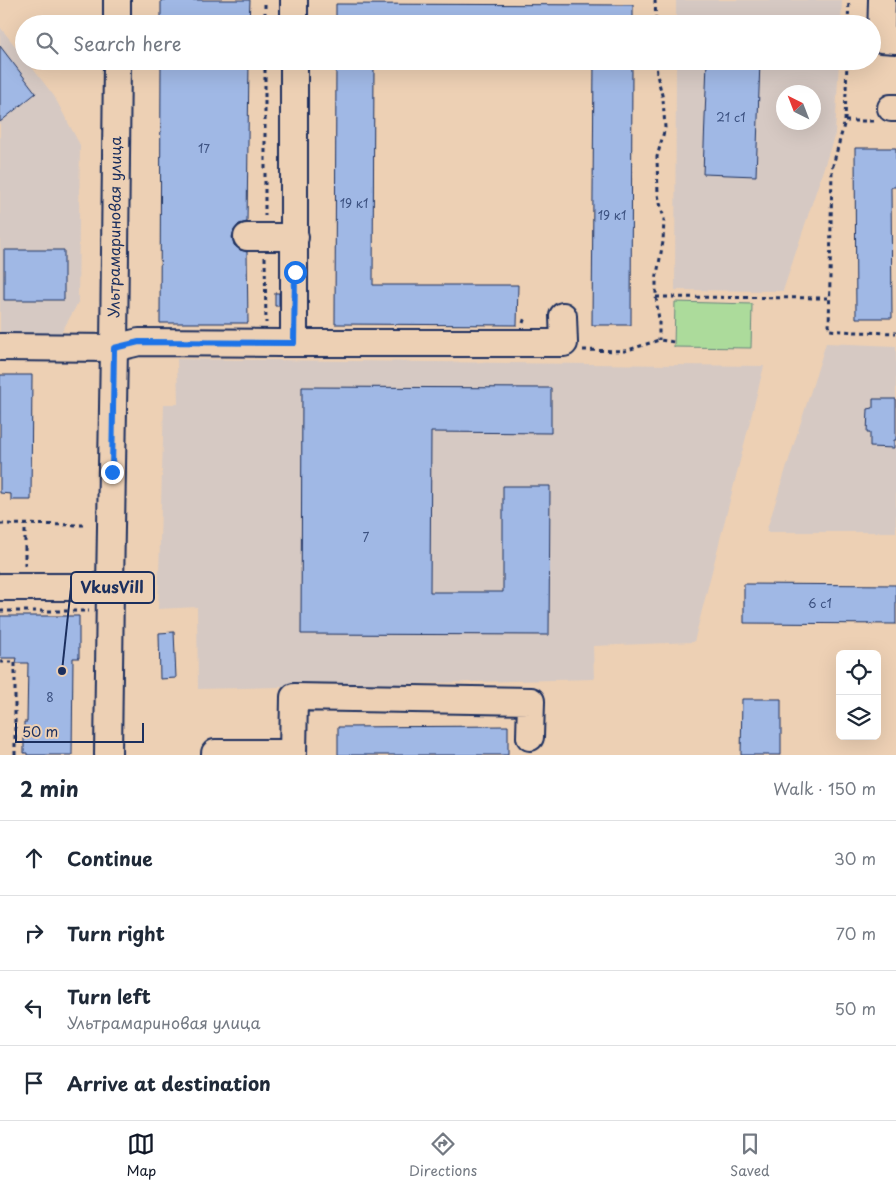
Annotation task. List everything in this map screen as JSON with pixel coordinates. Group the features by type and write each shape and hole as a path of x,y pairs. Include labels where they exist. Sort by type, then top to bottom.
{"street":[{"path":"117,0 117,15"},
{"path":"294,0 294,15"},
{"path":"882,0 881,39 896,40"},
{"name":"Ультрамариновая улица","path":"108,755 117,70"},
{"path":"280,343 295,237 294,70"},
{"path":"256,237 295,237"},
{"path":"0,347 114,348 139,342 564,343 563,316"},
{"path":"0,587 110,587"},
{"path":"215,755 215,753 293,753 294,697 531,701 530,737"}],"path":[{"path":"265,0 265,15"},
{"path":"655,0 656,15"},
{"path":"848,15 849,0"},
{"path":"265,70 256,237 280,343"},
{"path":"657,70 665,128 658,158 658,195 664,219 663,242 656,280 659,340"},
{"path":"846,70 845,121 832,169 829,330 896,333"},
{"path":"845,121 889,112"},
{"path":"656,297 830,298"},
{"path":"579,350 624,351 659,340 674,342"},
{"path":"0,524 86,525"},
{"path":"0,611 93,611"},
{"path":"27,611 27,616"},
{"path":"0,662 16,662 15,755"}],"shaded area":[{"path":"676,0 842,0 841,15 676,15"},
{"path":"0,27 15,46 15,70 34,70 54,96 80,145 78,303 60,335 0,334"},
{"path":"676,70 839,70 835,134 783,291 675,290"},
{"path":"826,343 896,346 896,532 766,532"},
{"path":"177,359 764,366 694,642 593,646 594,679 198,689 197,607 158,609 164,404 178,404"}],"green space":[{"path":"675,302 752,304 751,348 674,347"}],"building":[{"path":"161,0 250,0 249,15 161,15"},
{"path":"336,4 633,5 633,15 336,15"},
{"path":"0,46 15,66 15,70 18,70 36,93 0,122"},
{"path":"161,70 249,70 247,222 239,224 234,230 232,237 234,245 240,250 247,252 248,323 160,323"},
{"path":"336,70 374,70 373,285 518,285 517,325 335,324"},
{"path":"594,70 632,70 631,325 592,325"},
{"path":"707,70 760,70 756,176 703,174"},
{"path":"855,148 896,148 896,187 891,187 892,318 856,318"},
{"path":"4,250 64,250 64,300 4,300"},
{"path":"275,293 279,293 279,306 275,306"},
{"path":"0,375 32,375 31,500 11,500 11,494 0,493"},
{"path":"302,387 551,388 551,433 431,432 430,592 503,592 503,486 550,486 549,635 301,634"},
{"path":"873,399 896,399 896,440 894,440 894,448 870,447 870,433 867,433 868,409 873,408"},
{"path":"744,584 896,585 896,624 744,623"},
{"path":"0,616 79,616 79,658 73,658 72,755 27,755 27,753 24,753 24,722 27,722 28,663 16,663 17,658 0,658"},
{"path":"174,632 176,678 160,679 159,633"},
{"path":"742,699 781,699 781,755 741,755"},
{"path":"508,726 508,755 338,755 338,727"}],"place":[{"name":"VkusVill","path":"62,671"}],"route":[{"path":"112,472 114,348 139,342 294,343 295,272"}]}
